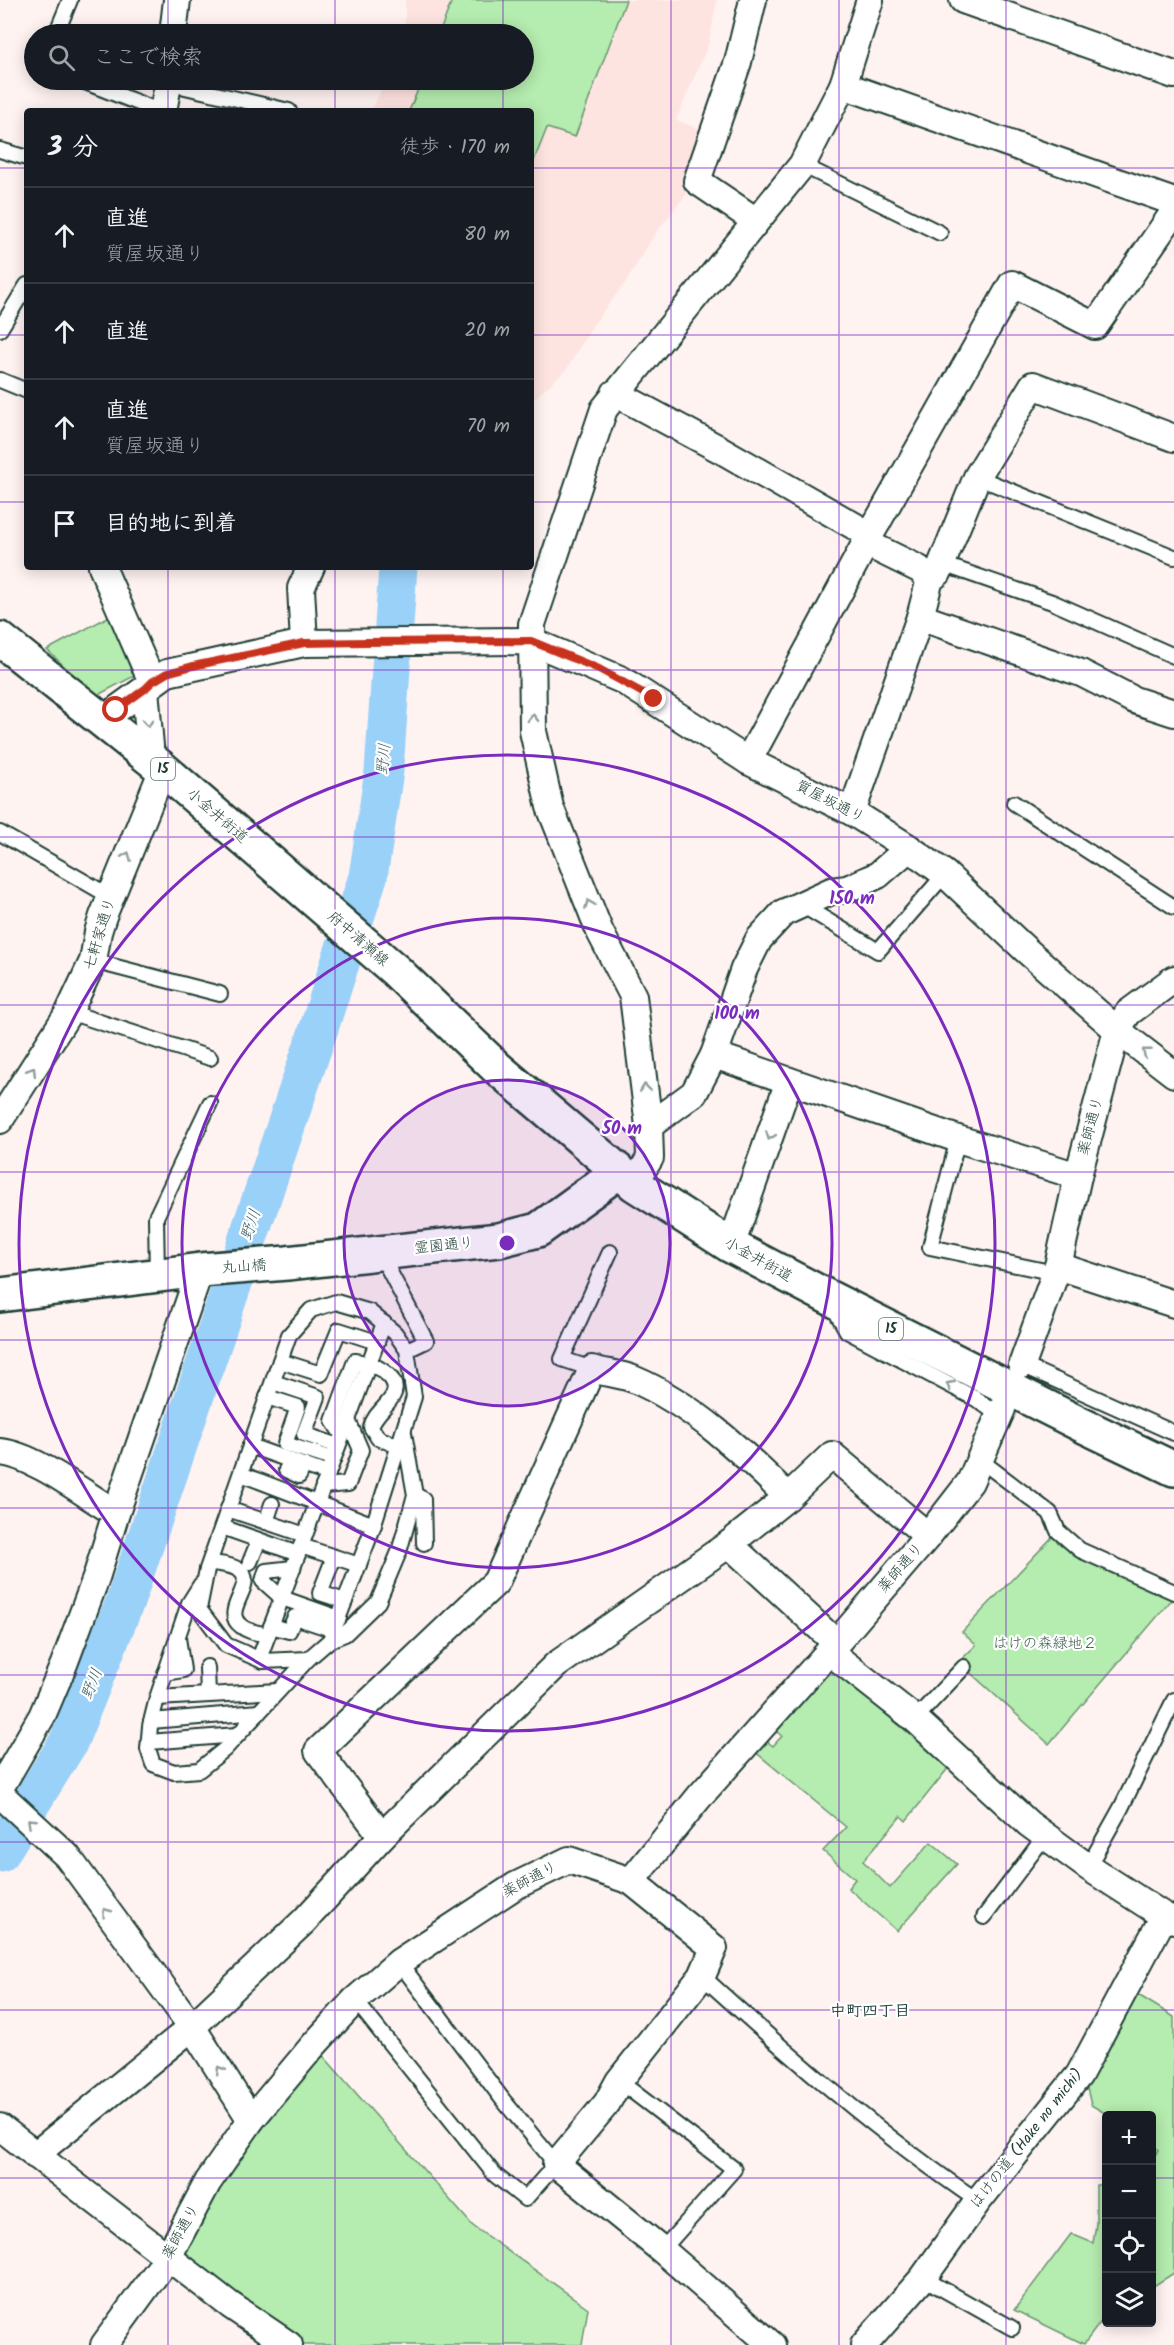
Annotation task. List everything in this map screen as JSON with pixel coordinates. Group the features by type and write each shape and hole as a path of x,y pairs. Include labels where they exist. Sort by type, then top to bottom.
{"main road":[{"name":"小金井街道","path":"0,639 153,761 320,906"},
{"name":"府中清瀬線","path":"320,906 396,971"},
{"name":"小金井街道","path":"396,971 496,1067 626,1178 731,1246 1080,1424 1174,1468"},
{"name":"霊園通り","path":"287,1263 499,1240 538,1230 626,1178"},
{"name":"丸山橋","path":"200,1270 287,1263"},
{"path":"0,1294 200,1270"}],"street":[{"path":"174,24 177,0"},
{"path":"753,0 738,62 697,181 756,221"},
{"path":"626,1178 650,1158 649,1126 633,996 600,932 550,807 533,731 532,624 603,409 802,165 843,85 870,0"},
{"path":"963,0 1174,75"},
{"path":"843,85 1174,202"},
{"path":"162,108 166,90"},
{"path":"748,761 868,539 1012,284 1095,326 1174,212"},
{"path":"852,812 936,571 976,477 1033,386 1174,438"},
{"path":"615,393 723,451 919,569 936,571"},
{"name":"七軒家通り","path":"1,1119 69,1012 93,961 98,932 153,761 150,746 149,686 103,570"},
{"path":"105,724 116,710 167,673 304,643 301,588 310,570"},
{"path":"920,617 1081,673 1134,700 1174,713"},
{"name":"質屋坂通り","path":"304,643 531,641 622,680 748,761 852,812 909,848 945,874 1026,950 1117,1030 1174,1074"},
{"path":"649,1126 694,1093 714,1055 744,969 759,939 783,913 831,891 847,889 878,875 909,848"},
{"name":"薬師通り","path":"1022,1365 1056,1270 1078,1176 1117,1030 1128,1013 1174,980"},
{"path":"714,1055 957,1138 1078,1176"},
{"path":"731,1246 789,1081"},
{"path":"0,1788 47,1705 96,1578 116,1513 200,1270"},
{"path":"1056,1270 1174,1304"},
{"path":"382,1836 318,1752 496,1582 592,1370 632,1379 670,1399 734,1444 788,1497"},
{"name":"薬師通り","path":"104,2345 168,2257 208,2182 251,2120 355,2000 399,1962 515,1886 569,1860 631,1881 700,1796 834,1647 928,1536 970,1482 1001,1413"},
{"path":"0,1452 8,1453 40,1467 116,1513"},
{"path":"35,2155 192,2027 304,1921 382,1836 556,1665 729,1544 788,1497 832,1455 928,1536"},
{"path":"729,1544 832,1639 835,1655 840,1660 915,1719 1029,1824 1088,1867 1169,1918"},
{"path":"0,1794 62,1851 192,2027 251,2120"},
{"path":"631,1881 714,1948 702,1976 619,2081 608,2103 556,2164 662,2250 772,2345"},
{"name":"はけの道 (Hake no michi)","path":"864,2345 923,2278 978,2201 1079,2075 1169,1918"},
{"path":"4,2135 35,2155 231,2305 289,2345"}],"lane":[{"path":"60,24 70,0"},
{"path":"106,90 153,108"},
{"path":"204,90 277,108"},
{"path":"0,150 24,157"},
{"path":"802,165 940,233"},
{"path":"0,329 24,290"},
{"path":"0,380 24,390"},
{"path":"976,477 1174,557"},
{"path":"936,571 1052,602 1174,656"},
{"path":"1014,803 1174,907"},
{"path":"0,833 111,897"},
{"path":"800,904 878,951 945,874"},
{"path":"93,961 220,994"},
{"path":"69,1012 210,1058"},
{"path":"157,1275 156,1217 210,1103"},
{"path":"957,1138 930,1247 1056,1270"},
{"path":"592,1370 562,1359 610,1252"},
{"path":"380,1253 426,1341 406,1350"},
{"path":"828,1297 847,1331 1001,1413"},
{"path":"206,1578 189,1603 151,1721 148,1749 153,1764 174,1772 199,1770 225,1749 308,1659 334,1629 374,1525 414,1397 406,1350 395,1333 370,1312 336,1302 311,1310 289,1335 210,1563 199,1609 226,1645 262,1661 308,1659"},
{"path":"259,1659 384,1323"},
{"path":"280,1361 321,1374 339,1330 377,1341"},
{"path":"337,1447 333,1421 355,1361 369,1363 382,1369 395,1385 392,1400 378,1412 371,1427 378,1437 398,1446"},
{"path":"1022,1365 1174,1433"},
{"path":"273,1382 318,1397 304,1434 337,1447"},
{"path":"267,1397 298,1407 285,1444 337,1447"},
{"path":"250,1446 297,1463 325,1480 348,1484 361,1450 348,1420"},
{"path":"293,1568 266,1571 263,1581 282,1598 345,1634 378,1602 399,1552 415,1495 403,1431"},
{"path":"980,1460 1050,1513 1058,1531 1080,1550 1173,1587"},
{"path":"241,1474 374,1525"},
{"path":"415,1495 423,1499 424,1543"},
{"path":"266,1521 272,1504"},
{"path":"228,1509 266,1521 301,1545"},
{"path":"222,1527 259,1540 301,1545 359,1565"},
{"path":"250,1562 259,1540"},
{"path":"334,1557 320,1593 345,1601"},
{"path":"210,1563 234,1567 243,1574 244,1592 236,1603 234,1618 239,1626 289,1631 295,1617 334,1629"},
{"path":"207,1667 208,1695"},
{"path":"915,1719 964,1667"},
{"path":"157,1698 278,1691"},
{"path":"1088,1867 1174,1700"},
{"path":"151,1721 259,1712"},
{"path":"149,1742 237,1735"},
{"path":"984,1917 1045,1836"},
{"path":"355,2000 495,2175 525,2199 556,2164 399,1962"},
{"path":"702,1976 795,2059 864,2116 928,2167 978,2201"},
{"path":"619,2081 734,2169 662,2250"},
{"path":"923,2278 1012,2328"}],"shaded area":[{"path":"405,0 717,0 709,43 676,120 713,134 697,181 655,234 625,283 593,325 567,369 534,399 534,108 372,108 381,90 534,90 534,24 405,24"}],"green space":[{"path":"452,0 626,0 575,137 547,128 534,160 534,108 410,108 418,90 534,90 534,24 443,24"},
{"path":"115,613 138,674 96,696 47,650"},
{"name":"はけの森緑地２","path":"1058,1531 1174,1597 1049,1744 964,1667 961,1660 976,1645 962,1632"},
{"path":"831,1668 949,1767 906,1821 901,1816 863,1861 890,1888 931,1842 957,1864 897,1931 848,1888 855,1879 823,1851 846,1827 754,1751 764,1739 773,1746 782,1736 771,1728"},
{"path":"1135,1993 1174,2017 1174,2273 1156,2284 1156,2153 1159,2150 1156,2148 1156,2111 1102,2111 1091,2105 1085,2080"},
{"path":"319,2051 473,2226 588,2308 582,2345 300,2345 175,2255 213,2186"},
{"path":"1096,2185 1102,2185 1102,2320 1084,2344 1014,2310 1071,2234 1093,2243 1096,2224"}],"waterway":[{"name":"野川","path":"0,1853 68,1743 125,1602 368,877 384,771 398,570"}],"district":[{"name":"中町四丁目","path":"870,2011"}],"route":[{"path":"116,710 167,673 304,643 531,641 599,669 654,699"}]}
